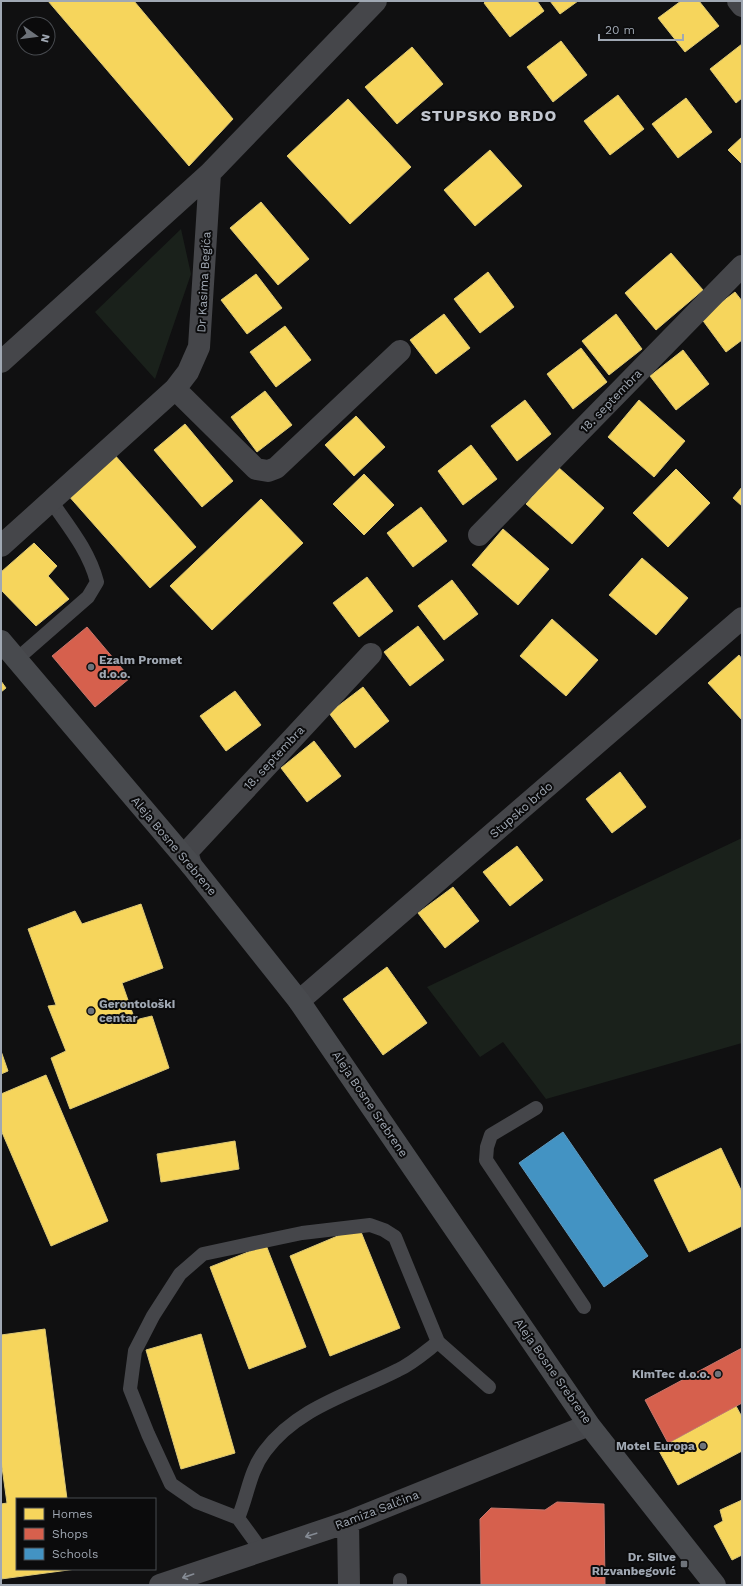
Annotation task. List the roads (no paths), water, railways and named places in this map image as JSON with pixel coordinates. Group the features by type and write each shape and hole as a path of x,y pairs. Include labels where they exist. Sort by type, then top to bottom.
{"street":[{"path":"1,362 210,173 376,1"},
{"path":"738,1 742,6"},
{"name":"Dr Kasima Begića","path":"1,546 175,389 188,372 199,347 210,173"},
{"name":"18. septembra","path":"480,535 742,266"},
{"path":"175,389 256,468 268,471 276,468 400,351"},
{"name":"Stupsko brdo","path":"299,1001 742,618"},
{"name":"Aleja Bosne Srebrene","path":"1,641 191,865 299,1001 589,1425 716,1585"},
{"name":"18. septembra","path":"191,865 187,852 371,654"},
{"name":"Ramiza Salčina","path":"160,1585 348,1522 589,1425"},
{"path":"348,1522 350,1585"}],"lane":[{"path":"17,659 88,597 97,582 92,565 84,549 51,501"},
{"path":"536,1108 491,1135 487,1146 486,1160 584,1307"},
{"path":"262,1551 238,1518 197,1502 171,1484 148,1434 130,1389 135,1351 152,1316 180,1274 203,1254 302,1233 370,1225 384,1230 395,1237 438,1342 489,1387"},
{"path":"238,1518 244,1503 250,1476 264,1451 285,1428 313,1409 399,1370 418,1358 438,1342"}],"place":[{"name":"Ezalm Promet d.o.o.","path":"91,667"},
{"name":"Gerontološki centar","path":"91,1011"},
{"name":"KimTec d.o.o.","path":"718,1374"},
{"name":"Motel Europa","path":"703,1446"},
{"name":"Dr. Silve Rizvanbegović","path":"684,1564"}],"district":[{"name":"STUPSKO BRDO","path":"489,115"}]}
